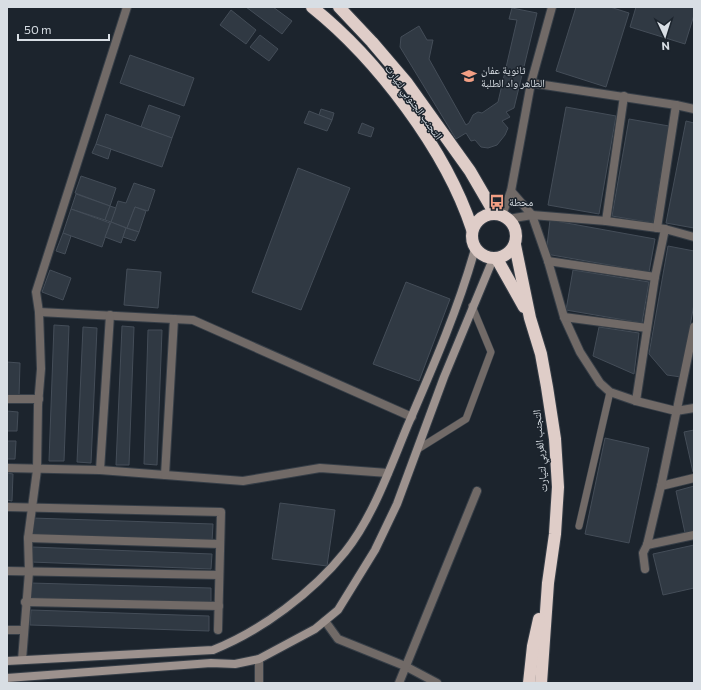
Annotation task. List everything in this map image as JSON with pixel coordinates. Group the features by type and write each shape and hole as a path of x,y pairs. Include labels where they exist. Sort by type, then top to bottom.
{"highway":[{"name":"التجنب الجنوبي لتيارت","path":"312,7 331,22 363,56 395,95 422,132 454,185 472,229"},
{"name":"التجنب الجنوبي لتيارت","path":"339,7 372,42 407,83 502,216"},
{"path":"484,216 502,216 516,231 515,244 508,254 495,259 486,258 475,249 472,243 472,229 484,216"},
{"name":"التجنب الغربي لتيارت","path":"515,244 530,318 541,354 556,453 558,487 555,534 548,583 541,683"},
{"name":"التجنب الغربي لتيارت","path":"495,259 530,318"},
{"name":"التجنب الغربي لتيارت","path":"529,683 533,646 548,583"}],"street":[{"path":"22,660 29,572 28,538 30,508 37,470 41,369 39,312 36,292 127,7"},
{"path":"552,7 531,83 511,191 502,216 532,215 606,220 661,228 694,237"},
{"path":"531,83 676,104 694,109"},
{"path":"606,220 624,96"},
{"path":"636,401 655,277 676,104"},
{"path":"511,191 532,215 548,261 564,317 580,352 600,383 610,392 636,401 676,411 694,408"},
{"path":"7,661 213,650 233,642 254,630 305,593 346,551 364,524 412,417 458,303 472,264 475,249"},
{"path":"7,678 20,680 211,663 235,664 259,659 315,629 338,610 375,550 397,504 472,306 495,259"},
{"path":"548,261 655,277"},
{"path":"39,312 193,320 412,417"},
{"path":"100,470 110,315"},
{"path":"564,317 647,328"},
{"path":"165,475 174,319"},
{"path":"645,569 643,553 647,545 662,486 694,327"},
{"path":"7,399 39,399"},
{"path":"7,468 37,470 100,470 243,481 320,468 388,473"},
{"path":"662,486 694,478"},
{"path":"399,683 477,491"},
{"path":"7,507 221,512 218,630"},
{"path":"647,545 694,535"},
{"path":"28,538 220,544"},
{"path":"7,571 219,575"},
{"path":"26,602 219,606"},
{"path":"325,621 338,639 405,666 437,683"},
{"path":"7,630 24,630"},
{"path":"259,659 259,683"}],"lane":[{"path":"418,449 466,419 491,352 472,306"},
{"path":"579,526 610,392"}],"building":[{"path":"246,7 273,7 292,21 282,34"},
{"path":"576,7 610,7 629,13 606,87 556,71"},
{"path":"636,7 694,7 694,15 685,44 630,27"},
{"path":"512,8 537,13 514,108 506,112 510,117 502,121 508,128 505,135 497,145 488,148 481,147 475,140 471,141 466,133 456,139 400,47 401,37 419,26 427,40 433,40 429,59 466,125 469,123 473,115 478,112 482,113 498,102 517,20 509,19"},
{"path":"231,10 256,30 246,44 220,25"},
{"path":"260,35 278,49 269,61 250,47"},
{"path":"130,55 194,78 184,106 120,83"},
{"path":"149,105 180,116 172,138 141,127"},
{"path":"566,107 616,116 599,214 548,205"},
{"path":"321,109 334,113 332,120 319,115"},
{"path":"309,111 332,120 327,131 304,123"},
{"path":"106,114 172,138 162,167 96,144"},
{"path":"629,119 669,126 653,223 612,216"},
{"path":"686,121 694,123 694,228 666,223"},
{"path":"362,123 374,128 371,137 358,133"},
{"path":"96,144 111,149 108,159 92,153"},
{"path":"298,168 350,188 301,310 252,292"},
{"path":"81,176 116,188 110,206 75,193"},
{"path":"134,183 155,190 148,211 135,207 127,228 111,222 118,201 126,203"},
{"path":"76,194 110,206 105,220 71,209"},
{"path":"110,206 116,208 111,222 105,220"},
{"path":"135,207 146,211 139,232 127,228"},
{"path":"71,209 110,223 102,247 63,233"},
{"path":"550,220 655,239 649,272 546,254"},
{"path":"111,222 126,228 121,243 105,237"},
{"path":"126,228 139,232 135,241 123,237"},
{"path":"63,233 71,236 65,254 56,251"},
{"path":"668,246 694,251 694,304 681,377 667,375 649,354"},
{"path":"127,269 161,272 158,308 124,305"},
{"path":"50,270 71,278 63,300 42,292"},
{"path":"573,270 649,282 642,323 566,310"},
{"path":"406,282 450,299 419,381 373,364"},
{"path":"54,325 69,326 64,461 49,461"},
{"path":"122,326 134,327 129,465 116,465"},
{"path":"83,327 97,328 91,463 77,462"},
{"path":"599,327 639,333 634,374 593,356"},
{"path":"148,330 162,330 157,465 144,464"},
{"path":"7,362 20,363 19,397 7,397"},
{"path":"7,411 18,412 17,431 7,431"},
{"path":"694,430 694,472 693,472 684,432"},
{"path":"605,438 649,448 629,543 585,534"},
{"path":"7,441 16,441 15,459 7,459"},
{"path":"7,473 13,474 12,501 7,500"},
{"path":"694,486 694,531 685,533 676,491"},
{"path":"280,503 335,510 327,566 272,559"},
{"path":"32,518 213,524 212,542 32,536"},
{"path":"694,545 694,588 663,595 653,554"},
{"path":"32,547 212,554 211,569 31,562"},
{"path":"30,583 211,588 211,603 30,598"},
{"path":"31,610 209,616 209,631 30,625"}],"place":[{"name":"ثانوية عفان الطاهر واد الطلبة","path":"469,76"},
{"name":"محطة","path":"497,202"}]}
